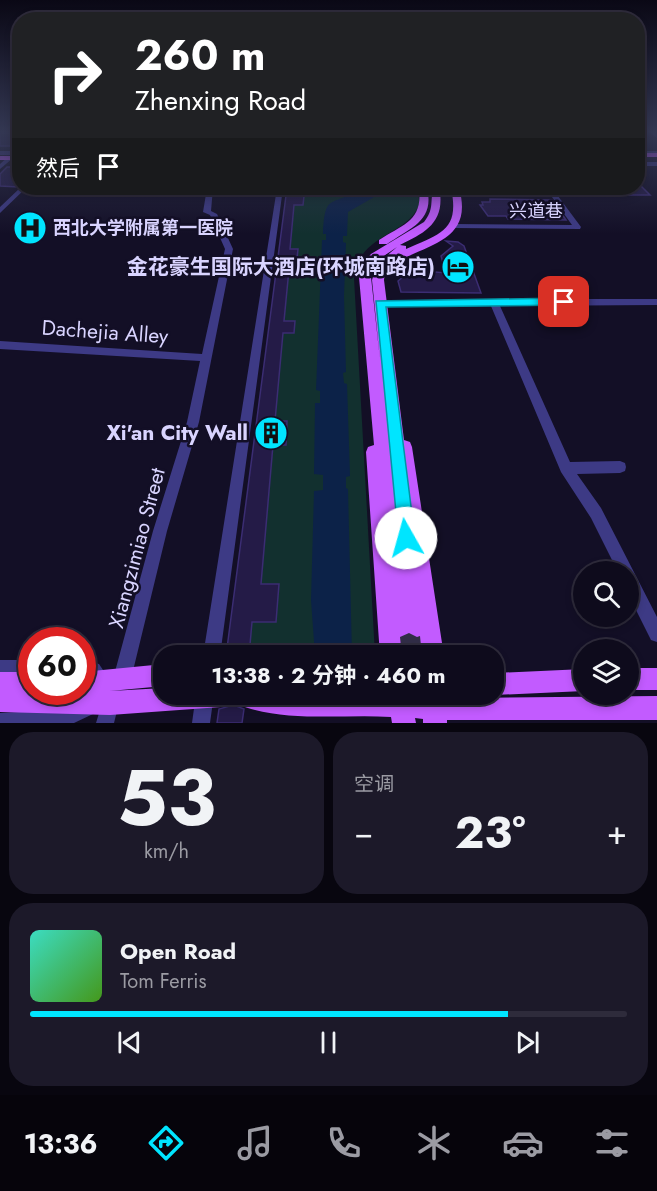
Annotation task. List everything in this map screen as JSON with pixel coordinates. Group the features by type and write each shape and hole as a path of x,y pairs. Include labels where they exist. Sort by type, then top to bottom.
{"main road":[{"path":"409,627 380,363 365,286 384,240 415,222 424,211 425,195"},
{"path":"375,264 440,223 447,211 448,195"},
{"path":"375,264 434,241 454,226 460,209 451,195"},
{"path":"375,264 380,304 380,363 370,405 390,645"},
{"path":"380,363 403,437 431,645"},
{"path":"103,695 153,679"},
{"path":"639,679 657,679"},
{"path":"504,684 573,680"},
{"path":"0,683 18,683"},
{"path":"0,701 103,695 153,695"},
{"path":"367,705 434,709 657,708"}],"street":[{"path":"0,211 16,195"},
{"name":"Xiangzimiao Street","path":"103,695 160,531 193,422 207,358 229,249 213,214 207,212 209,195"},
{"path":"213,645 279,195"},
{"name":"兴道巷","path":"454,226 577,226 555,195"},
{"path":"494,302 566,468 596,513 620,561"},
{"path":"380,304 657,302"},
{"name":"Dachejia Alley","path":"0,345 207,358"},
{"path":"566,468 620,467"},
{"path":"639,599 657,634"},
{"path":"0,669 18,669"},
{"path":"0,722 48,721 70,717 103,695 96,678"},
{"path":"201,723 207,705"}],"green space":[{"path":"295,195 418,195 420,202 414,213 406,222 374,243 365,252 358,263 354,278 374,645 250,645 252,622 276,621 279,584 261,584 273,445 286,445 287,422 275,421 283,333 294,333 295,321 284,321 290,259 297,259 297,249 290,249"}],"water":[{"path":"350,195 378,195 348,212 347,236 343,236 343,242 346,243 344,296 346,372 343,373 344,383 347,384 350,476 346,477 346,488 348,489 352,645 314,645 311,600 314,491 323,490 323,475 314,474 315,403 320,403 320,391 316,390 322,240 326,240 326,234 323,234 328,206"}],"building":[{"path":"7,167 12,167 12,187 0,186 0,174"},
{"name":"Xi'an City Wall","path":"286,195 295,195 304,196 303,205 294,205 290,249 298,249 297,259 290,259 284,321 295,321 294,333 283,333 275,421 287,421 286,445 273,445 261,584 279,584 276,622 252,622 250,645 227,645"},
{"path":"490,199 552,200 566,220 508,219 506,216 488,216 480,205 483,205 482,202 490,202"},
{"name":"金花豪生国际大酒店(环城南路店)","path":"446,241 458,242 464,246 481,293 401,292 398,281 412,270 446,273 441,256 453,246"},
{"path":"236,705 244,709 242,723 217,723 219,709"}],"tunnel":[{"path":"401,627 403,645"},
{"path":"417,627 419,645"}],"place":[{"name":"西北大学附属第一医院","path":"30,228"},
{"name":"金花豪生国际大酒店(环城南路店)","path":"458,267"},
{"name":"Xi'an City Wall","path":"271,433"}],"route":[{"path":"406,538 380,304 564,302"}]}
